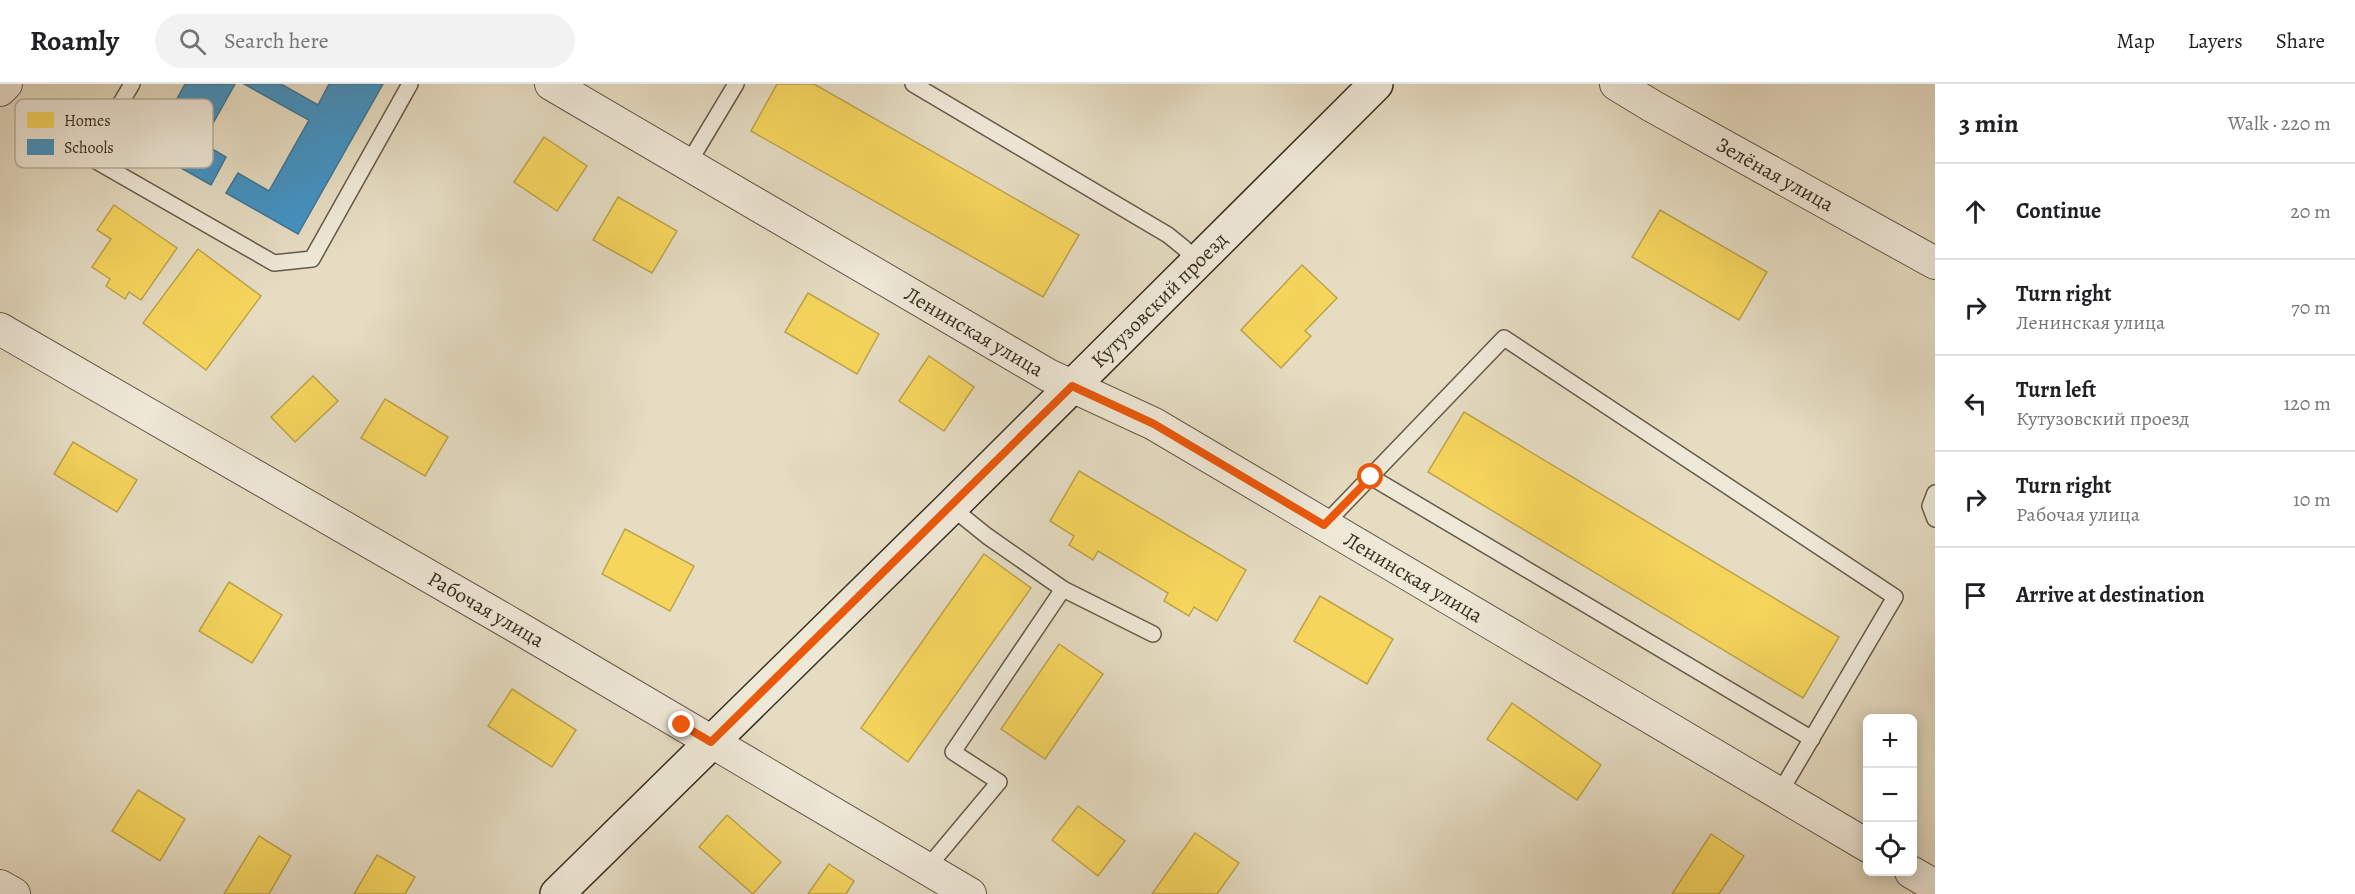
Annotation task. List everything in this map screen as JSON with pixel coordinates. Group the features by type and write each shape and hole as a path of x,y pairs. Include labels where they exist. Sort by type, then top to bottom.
{"street":[{"path":"0,90 6,84"},
{"name":"Ленинская улица","path":"551,84 1048,375 1154,424 1863,843"},
{"name":"Кутузовский проезд","path":"557,894 951,507 1376,84"},
{"name":"Зелёная улица","path":"1617,84 1652,106 1935,264"},
{"name":"Рабочая улица","path":"0,328 517,627 970,894"},
{"path":"1917,876 1935,886"},
{"path":"0,886 14,894"}],"lane":[{"path":"123,99 132,84"},
{"path":"108,168 274,263 312,259 410,84"},
{"path":"688,164 736,84"},
{"path":"913,84 1168,235 1197,262"},
{"path":"1324,525 1504,338 1895,597 1779,794"},
{"path":"1371,477 1812,739"},
{"path":"1935,493 1930,506 1935,519"},
{"path":"951,507 987,536 1063,589 1153,634"},
{"path":"927,868 999,782 953,752 1063,589"}],"building: Homes":[{"path":"777,84 814,84 1079,235 1043,297 751,131"},
{"path":"544,137 587,166 557,211 514,182"},
{"path":"618,197 677,231 652,273 593,240"},
{"path":"114,205 177,248 141,300 129,292 125,299 106,286 110,279 92,267 111,239 97,230"},
{"path":"1660,210 1767,272 1739,320 1632,257"},
{"path":"198,249 261,296 206,370 143,323"},
{"path":"1302,265 1337,298 1305,331 1311,336 1281,368 1241,330"},
{"path":"808,293 879,334 857,374 785,332"},
{"path":"929,356 974,387 944,431 899,401"},
{"path":"313,376 338,401 295,442 271,417"},
{"path":"385,399 448,437 425,476 361,438"},
{"path":"1464,412 1839,637 1803,698 1428,472"},
{"path":"73,442 137,480 117,512 54,474"},
{"path":"1079,471 1246,570 1217,621 1194,607 1189,616 1164,601 1168,593 1098,551 1093,560 1069,545 1074,536 1050,521"},
{"path":"625,529 694,566 670,611 602,574"},
{"path":"984,554 1031,588 908,762 861,728"},
{"path":"229,582 282,615 252,663 199,631"},
{"path":"1320,596 1393,639 1367,684 1294,641"},
{"path":"1059,644 1103,674 1045,759 1001,729"},
{"path":"512,689 576,730 552,767 488,726"},
{"path":"1512,703 1601,765 1577,800 1487,739"},
{"path":"138,790 185,819 160,861 112,831"},
{"path":"1078,806 1125,841 1098,876 1052,840"},
{"path":"727,815 781,862 753,894 699,847"},
{"path":"1195,833 1239,863 1217,894 1152,894"},
{"path":"1711,834 1744,856 1719,894 1672,894"},
{"path":"259,836 291,856 269,894 224,894"},
{"path":"377,855 415,877 405,894 354,894"},
{"path":"829,864 854,881 846,894 808,894"}],"building: Schools":[{"path":"185,84 235,84 213,123 213,99 177,99"},
{"path":"244,84 281,84 318,105 329,84 383,84 298,234 226,193 238,173 269,191 309,120"},
{"path":"213,149 226,157 211,185 181,168 213,168"}],"route":[{"path":"682,725 711,742 1072,386 1154,424 1324,525 1371,477"}]}
